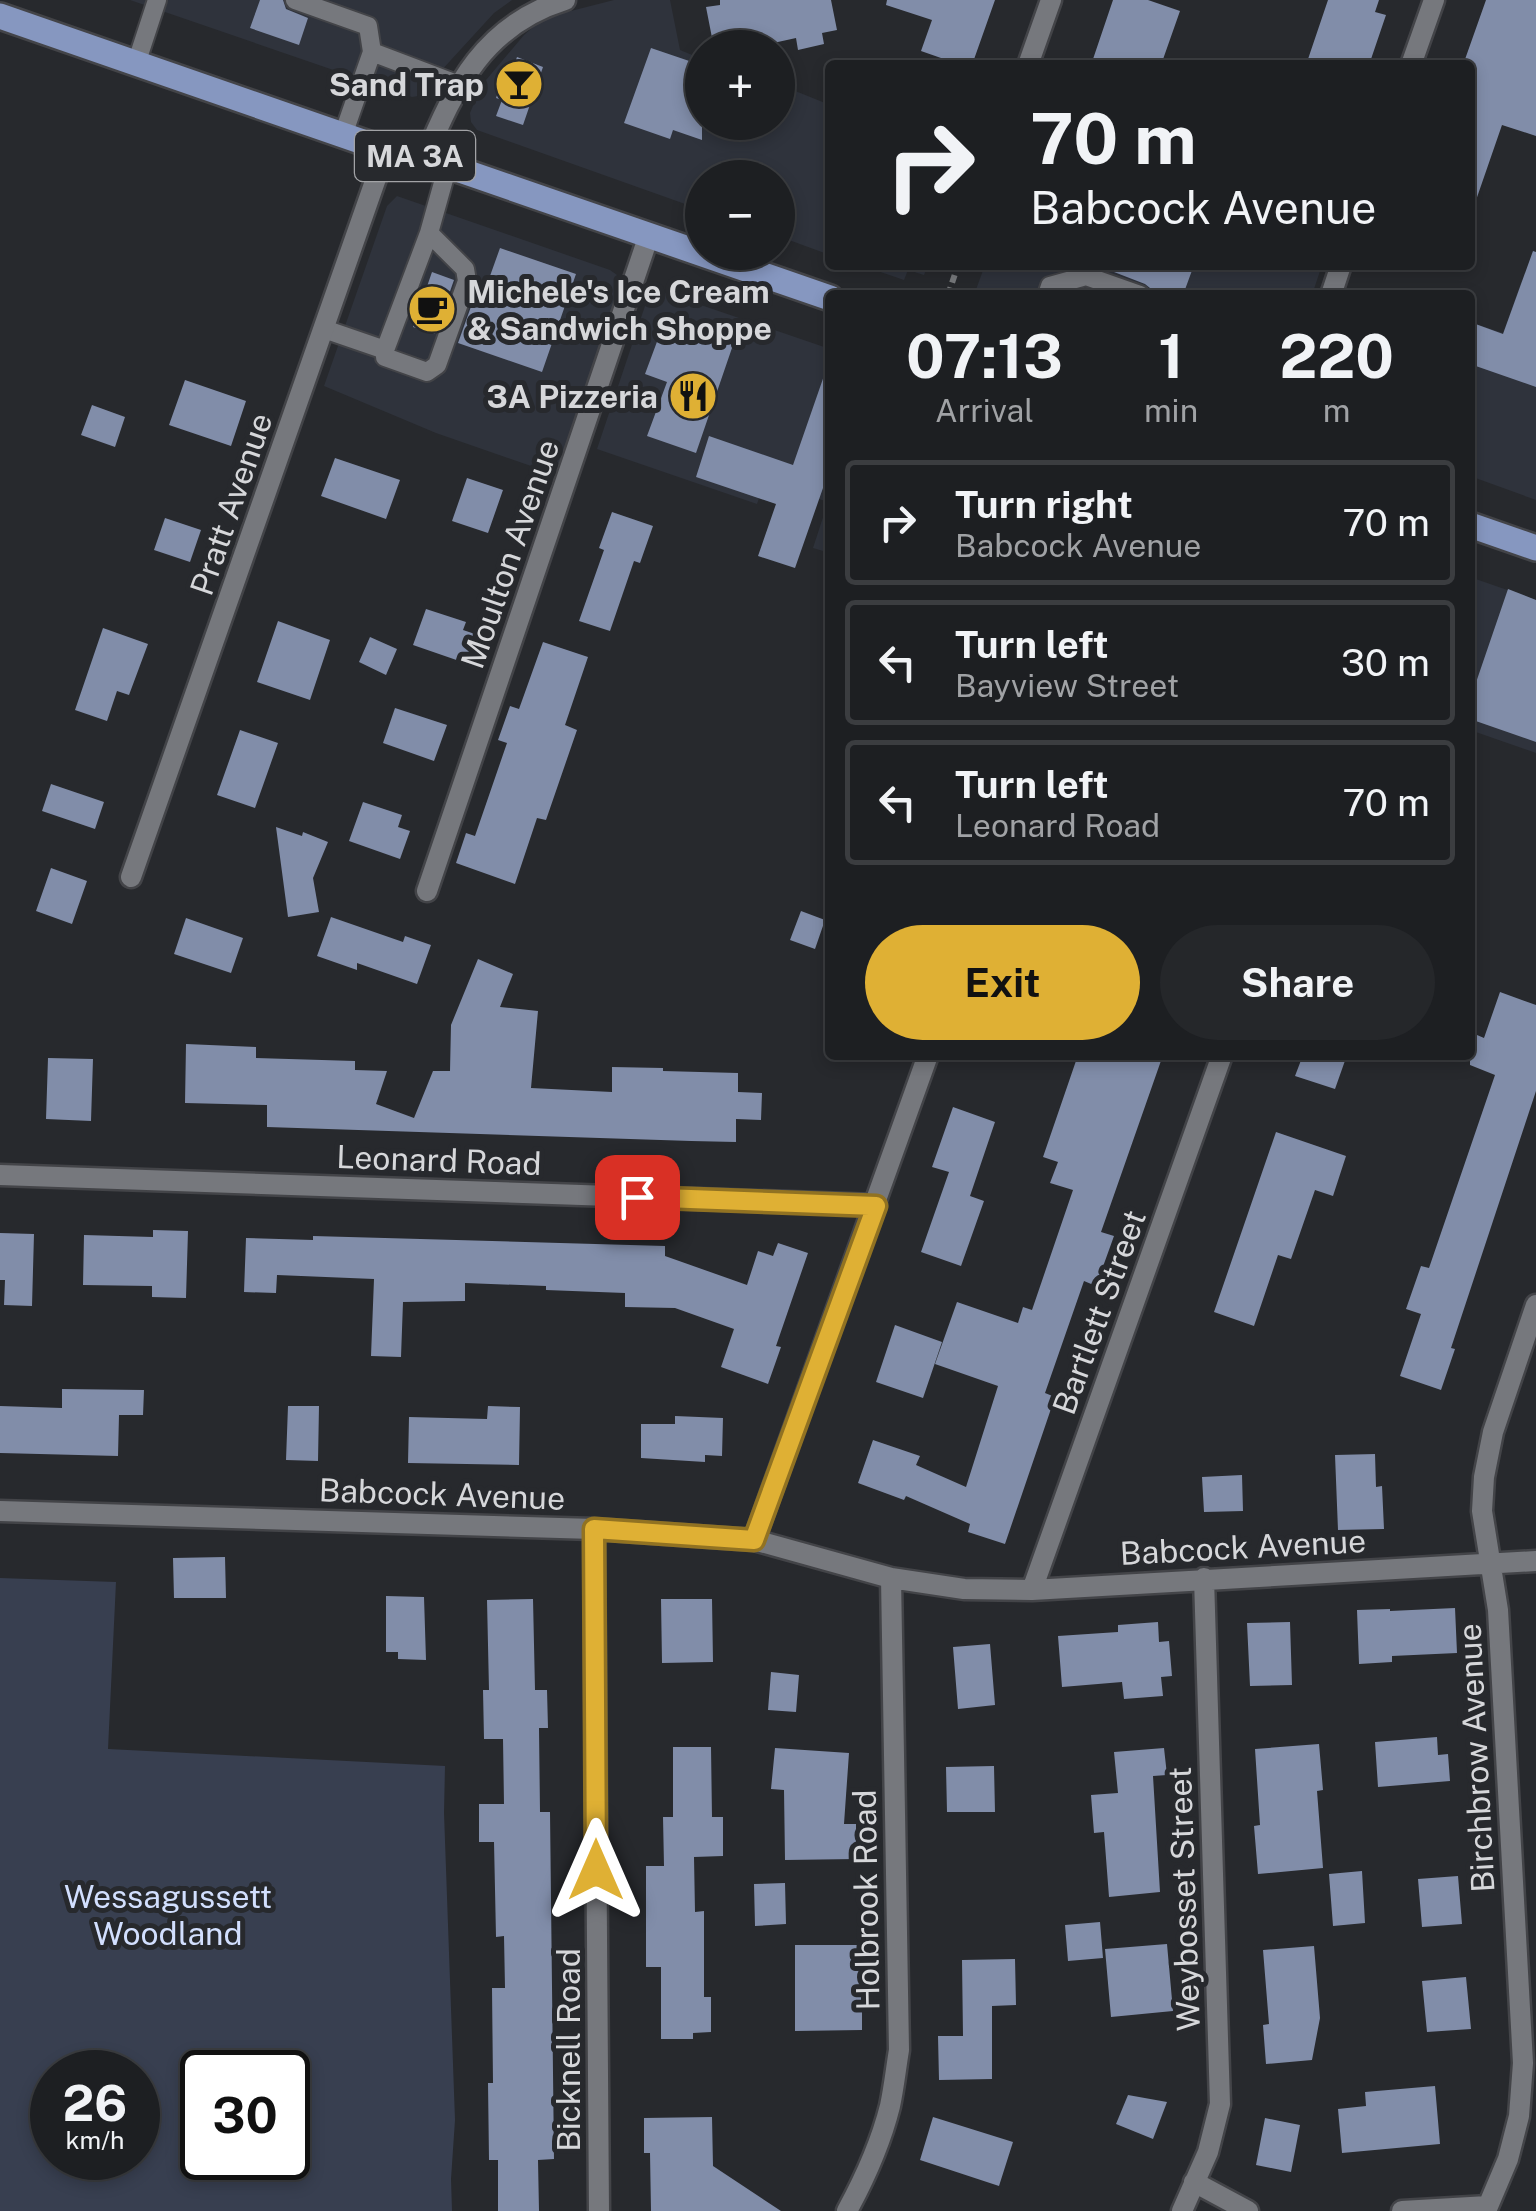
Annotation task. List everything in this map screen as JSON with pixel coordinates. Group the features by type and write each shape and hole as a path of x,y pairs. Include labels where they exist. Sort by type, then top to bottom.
{"main road":[{"name":"MA 3A","path":"0,16 825,296"},
{"path":"1475,526 1536,548"}],"street":[{"path":"436,162 451,99 472,65 496,38 525,15 564,0"},
{"path":"1030,60 1051,0"},
{"path":"1413,60 1434,0"},
{"name":"Pratt Avenue","path":"132,877 386,150"},
{"name":"Moulton Avenue","path":"428,891 649,235"},
{"path":"754,1540 926,1060"},
{"name":"Bartlett Street","path":"1032,1590 1220,1060"},
{"name":"Leonard Road","path":"0,1176 876,1206"},
{"name":"Birchbrow Avenue","path":"1487,2209 1520,2116 1523,2063 1498,1610 1482,1511 1492,1432 1536,1305"},
{"name":"Babcock Avenue","path":"0,1510 594,1529 754,1540 891,1578 964,1589 1032,1590 1536,1562"},
{"name":"Bicknell Road","path":"594,1529 600,2211"},
{"name":"Holbrook Road","path":"847,2211 890,2106 899,2050 891,1578"},
{"name":"Weybosset Street","path":"1182,2211 1208,2152 1220,2104 1204,1578"},
{"path":"1194,2182 1248,2211"},
{"path":"1402,2211 1487,2209"}],"lane":[{"path":"136,64 157,0"},
{"path":"295,0 368,26 372,52 343,135"},
{"path":"372,52 460,85"},
{"path":"429,232 465,269 467,281 437,365 427,372 385,358 385,350 429,232 436,162"},
{"path":"1049,290 1050,286 1086,276 1126,290"},
{"path":"324,329 385,350"}],"shaded area":[{"path":"130,0 512,0 494,13 418,96 412,97"},
{"path":"614,0 670,0 680,50 685,52 685,140 795,140 795,91 825,103 825,253 795,242 795,160 685,160 685,204 477,130 470,113 481,86 539,22"},
{"path":"397,196 617,275 619,290 557,475 436,433 324,386 387,206"},
{"path":"875,270 908,270 904,280"},
{"path":"983,270 1320,270 1314,290 976,290"},
{"path":"1522,280 1536,285 1536,500 1475,478 1475,324 1503,333"},
{"path":"651,288 825,347 825,501 765,481 757,504 597,449"},
{"path":"825,511 825,552 813,548"},
{"path":"1475,579 1536,600 1536,753 1475,732"}],"green space":[{"name":"Wessagussett Woodland","path":"0,1578 116,1582 108,1749 445,1766 455,2120 452,2211 0,2211"}],"building":[{"path":"260,0 283,0 286,9 308,18 299,45 250,28"},
{"path":"720,0 831,0 837,30 822,33 824,44 798,50 795,30 710,30 706,7 720,5"},
{"path":"887,0 995,0 974,60 947,60 921,51 932,20 886,5"},
{"path":"1113,0 1148,0 1180,11 1163,60 1093,60"},
{"path":"1328,0 1379,0 1375,12 1386,15 1371,60 1308,60"},
{"path":"1486,0 1536,0 1536,136 1502,125 1475,203 1475,60 1465,60"},
{"path":"651,48 685,60 685,134 673,130 670,139 624,123"},
{"name":"Sand Trap","path":"517,57 543,67 523,125 496,116 502,100 496,98 506,69 512,71"},
{"path":"500,248 576,274 542,372 458,343 478,287 485,290"},
{"path":"1533,251 1536,252 1536,387 1475,366 1475,324 1503,334"},
{"path":"1192,270 1185,290 1151,290 1114,272"},
{"name":"Michele's Ice Cream & Sandwich Shoppe","path":"432,272 454,280 435,334 413,327"},
{"name":"3A Pizzeria","path":"667,321 733,345 696,453 647,436 667,382 645,374"},
{"path":"825,373 825,489 795,568 758,556 776,504 696,477 709,436 793,465"},
{"path":"185,380 246,401 231,446 169,425"},
{"path":"92,405 125,417 115,447 81,435"},
{"path":"335,458 400,480 386,519 321,496"},
{"path":"467,478 503,490 488,533 452,521"},
{"path":"612,512 653,526 640,563 634,561 610,631 579,621 604,550 599,548"},
{"path":"165,518 201,530 190,562 154,550"},
{"path":"1508,589 1536,600 1536,742 1475,721 1475,685"},
{"path":"426,609 466,622 463,630 478,635 468,664 413,645"},
{"path":"278,621 330,640 310,700 257,682"},
{"path":"103,628 148,644 129,695 117,691 107,721 75,710"},
{"path":"370,637 397,649 386,675 359,662"},
{"path":"543,642 588,657 565,725 577,730 546,820 537,818 515,884 456,863 466,833 475,836 507,743 498,740 510,706 519,709"},
{"path":"395,708 447,725 434,761 383,743"},
{"path":"240,730 278,743 255,808 217,795"},
{"path":"51,784 104,802 95,829 42,811"},
{"path":"363,802 402,815 398,827 410,831 400,859 349,841"},
{"path":"276,827 328,842 313,878 319,912 288,917"},
{"path":"51,868 87,881 72,924 36,911"},
{"path":"801,911 825,920 815,949 790,940"},
{"path":"331,917 403,942 405,936 431,945 417,984 357,963 357,970 317,956"},
{"path":"186,918 243,938 231,973 174,954"},
{"path":"478,959 513,974 500,1007 538,1011 531,1088 612,1092 612,1067 738,1073 738,1092 762,1093 761,1120 736,1119 736,1142 691,1141 267,1127 267,1105 185,1103 186,1044 256,1047 256,1058 355,1061 355,1070 387,1071 376,1104 414,1118 433,1071 450,1071 451,1025"},
{"path":"1500,992 1536,1005 1536,1091 1451,1348 1455,1349 1441,1390 1400,1376 1421,1314 1406,1309 1421,1266 1429,1268 1495,1075 1470,1065 1470,1060 1475,1060 1475,1034 1484,1038"},
{"path":"48,1058 93,1059 91,1121 46,1119"},
{"path":"1076,1060 1161,1060 1101,1232 1114,1236 1096,1286 1084,1281 1045,1393 1055,1397 1005,1544 968,1532 970,1524 906,1496 904,1500 858,1483 873,1440 920,1456 916,1465 966,1487 998,1386 935,1364 957,1302 1018,1323 1023,1307 1032,1310 1073,1190 1050,1183 1058,1162 1043,1157"},
{"path":"1301,1060 1345,1060 1335,1089 1295,1076"},
{"path":"953,1107 995,1122 970,1196 984,1201 961,1266 921,1252 949,1172 932,1167"},
{"path":"1276,1132 1346,1156 1333,1196 1315,1190 1291,1259 1278,1255 1254,1326 1214,1312"},
{"path":"153,1230 188,1231 186,1298 152,1297 152,1286 83,1285 84,1235 153,1237"},
{"path":"0,1233 34,1234 32,1306 4,1305"},
{"path":"313,1236 665,1246 665,1256 747,1285 758,1251 773,1256 778,1243 808,1253 776,1346 781,1347 768,1384 721,1367 734,1329 675,1308 625,1307 625,1293 546,1290 546,1286 465,1283 465,1301 403,1302 401,1357 371,1356 374,1279 277,1275 276,1293 244,1292 246,1238 313,1240"},
{"path":"895,1325 942,1342 923,1398 876,1382"},
{"path":"62,1389 144,1390 143,1415 119,1415 118,1456 0,1453 0,1406 62,1408"},
{"path":"288,1406 319,1406 318,1461 286,1460"},
{"path":"488,1406 520,1407 519,1465 408,1463 409,1417 487,1419"},
{"path":"675,1416 723,1418 722,1456 705,1455 705,1462 641,1458 641,1424 675,1424"},
{"path":"1375,1454 1376,1487 1382,1486 1384,1529 1338,1530 1335,1455"},
{"path":"1242,1475 1243,1511 1204,1512 1202,1477"},
{"path":"225,1557 226,1598 174,1598 173,1558"},
{"path":"386,1596 424,1597 426,1660 398,1659 398,1652 386,1652"},
{"path":"533,1599 535,1690 547,1690 548,1728 539,1728 540,1812 550,1812 554,2159 538,2160 539,2211 498,2211 498,2160 489,2160 488,2083 493,2083 492,1988 505,1988 504,1936 496,1937 494,1842 479,1842 479,1804 504,1804 503,1739 484,1739 483,1690 489,1690 487,1600"},
{"path":"661,1599 712,1599 713,1662 662,1663"},
{"path":"1455,1608 1457,1653 1392,1656 1392,1662 1359,1664 1357,1610"},
{"path":"1158,1622 1159,1642 1169,1641 1172,1676 1161,1677 1163,1696 1124,1699 1122,1682 1062,1687 1058,1636 1118,1632 1118,1625"},
{"path":"1290,1622 1292,1685 1250,1686 1247,1623"},
{"path":"990,1644 995,1705 958,1709 953,1647"},
{"path":"771,1672 799,1675 796,1712 768,1710"},
{"path":"1437,1737 1438,1755 1448,1754 1450,1781 1378,1787 1375,1742"},
{"path":"1319,1744 1323,1790 1317,1791 1323,1868 1258,1874 1254,1826 1260,1825 1255,1749"},
{"path":"673,1747 711,1747 712,1817 723,1817 723,1856 694,1857 695,1912 704,1911 704,1997 711,1997 711,2032 693,2033 693,2039 661,2039 661,1967 646,1967 646,1866 664,1866 663,1817 673,1817"},
{"path":"775,1748 849,1753 844,1824 856,1824 856,1859 785,1860 784,1790 771,1789"},
{"path":"1164,1748 1167,1775 1153,1776 1160,1892 1109,1897 1104,1832 1094,1833 1091,1795 1118,1793 1114,1752"},
{"path":"994,1766 995,1812 947,1812 946,1767"},
{"path":"1362,1871 1365,1923 1333,1926 1329,1874"},
{"path":"1458,1876 1462,1924 1422,1927 1418,1879"},
{"path":"785,1883 786,1924 755,1926 754,1884"},
{"path":"1100,1922 1103,1958 1068,1961 1065,1925"},
{"path":"1167,1944 1173,2011 1111,2017 1105,1949"},
{"path":"795,1945 862,1945 862,2030 795,2031"},
{"path":"1314,1946 1320,2018 1312,2060 1266,2064 1263,2025 1269,2024 1263,1950"},
{"path":"1015,1959 1016,2005 992,2006 992,2079 939,2080 938,2036 963,2036 962,1960"},
{"path":"1466,1977 1471,2029 1427,2032 1422,1981"},
{"path":"1435,2086 1440,2144 1342,2153 1338,2109 1366,2106 1365,2092"},
{"path":"1128,2095 1167,2102 1153,2139 1116,2124"},
{"path":"712,2117 713,2166 781,2211 651,2211 650,2153 644,2153 644,2118"},
{"path":"933,2117 1013,2142 999,2186 920,2160"},
{"path":"1265,2118 1300,2125 1291,2172 1256,2165"}],"place":[{"name":"Sand Trap","path":"519,84"},
{"name":"Michele's Ice Cream & Sandwich Shoppe","path":"432,309"},
{"name":"3A Pizzeria","path":"693,396"}],"route":[{"path":"596,1870 594,1529 754,1540 876,1206 637,1197"}]}
